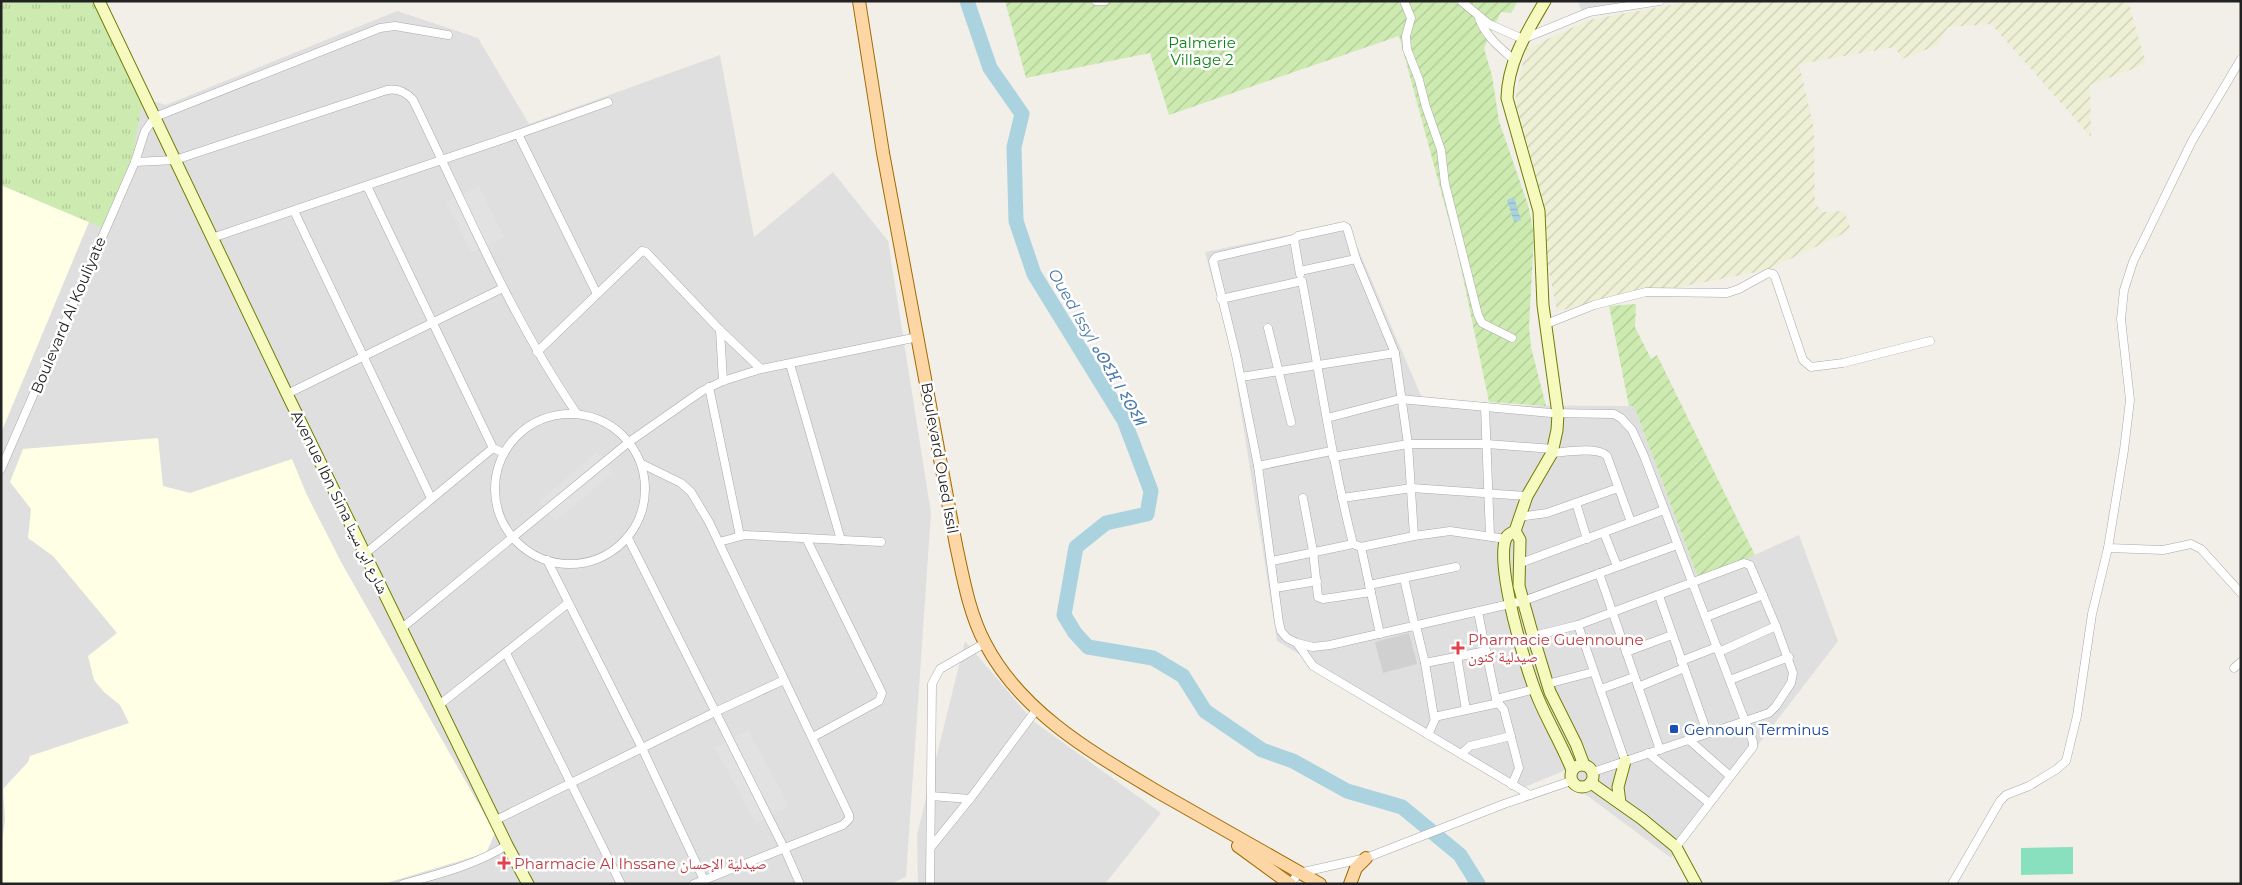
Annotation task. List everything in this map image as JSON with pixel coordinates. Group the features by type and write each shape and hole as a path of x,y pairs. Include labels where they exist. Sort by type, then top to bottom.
{"main road":[{"name":"Boulevard Oued Issil","path":"859,1 883,153 956,545 970,602 985,643 1003,671 1036,710 1063,732 1194,813 1320,884"},
{"name":"Boulevard Oued Issil","path":"1194,813 1290,884"},
{"path":"1350,884 1356,868 1366,858"}],"street":[{"name":"Avenue Ibn Sina شارع ابن سينا","path":"99,1 286,394 366,553 507,845 528,884"},
{"path":"1096,1 1105,1"},
{"path":"1404,1 1411,18 1406,36 1407,49 1441,150 1442,170 1449,202 1480,320 1485,325 1512,338"},
{"path":"1461,1 1494,26 1523,39 1589,12 1660,1"},
{"path":"1545,1 1513,59 1507,81 1507,98 1539,211 1546,324 1558,414 1552,451 1527,496 1510,535 1506,589 1535,688 1572,775 1580,788 1589,773"},
{"path":"1478,15 1482,28 1489,37 1513,59"},
{"path":"155,118 380,28 396,26 448,34"},
{"path":"1952,884 2000,801 2006,795 2029,786 2057,769 2066,761 2077,716 2092,614 2108,548 2123,458 2130,400 2121,319 2124,290 2140,247 2192,141 2241,59"},
{"path":"134,162 175,160 392,89 404,92 413,100 503,288 538,352 577,414"},
{"path":"212,238 443,161 608,102"},
{"name":"Boulevard Al Kouliyate","path":"1,469 134,162 145,131 155,118"},
{"path":"518,134 597,294"},
{"path":"367,186 431,322 494,448 504,453"},
{"path":"294,211 431,498"},
{"path":"1414,536 1408,444 1400,399 1395,353 1356,259 1347,228 1344,226 1298,236 1294,239 1216,257 1213,261 1241,377 1258,466 1281,631 1287,638 1297,643 1321,646 1478,612 1523,601 1677,545"},
{"path":"1294,239 1318,365 1332,453 1342,498 1370,588 1380,634"},
{"path":"538,352 638,253 644,251 720,330 761,369"},
{"path":"1300,271 1356,259"},
{"path":"1546,324 1594,305 1646,292 1727,293 1739,289 1768,273 1775,276 1803,360 1810,367 1843,363 1930,342"},
{"path":"1222,299 1302,281"},
{"path":"286,394 503,288"},
{"path":"1268,328 1291,422"},
{"path":"720,330 723,381"},
{"path":"402,628 629,442 709,387 761,369 918,336"},
{"path":"1241,377 1395,353"},
{"path":"790,364 840,540"},
{"path":"709,387 740,536"},
{"path":"1327,418 1400,399 1558,414 1614,414 1621,418 1639,442 1753,742 1752,747 1676,847"},
{"path":"1485,407 1490,493 1490,536"},
{"path":"562,414 577,414 604,422 629,442 642,464 646,490 641,516 628,538 611,553 590,562 568,564 546,560 528,552 512,538 500,518 495,496 496,474 504,453 517,436 534,422 562,414"},
{"path":"1258,466 1332,453 1408,444 1487,444 1552,451 1596,450 1604,453 1631,522"},
{"path":"366,553 494,448"},
{"path":"642,464 680,483 691,492 719,542 784,680 846,803 849,819 843,826 694,884"},
{"path":"1342,498 1412,488 1527,496"},
{"path":"1519,517 1547,513 1618,488"},
{"path":"1303,498 1314,552 1318,597 1322,599 1456,567"},
{"path":"1576,503 1587,539"},
{"path":"1518,564 1664,510"},
{"path":"1272,561 1314,552 1458,531 1490,536 1510,535 1520,540 1519,586 1547,684 1589,773 1620,803 1676,847 1696,884"},
{"path":"1604,533 1616,566"},
{"path":"719,542 740,536 881,542"},
{"path":"628,538 785,850 800,884"},
{"path":"806,538 882,693 878,701 813,737"},
{"path":"2108,548 2163,550 2192,544 2201,549 2241,593"},
{"path":"546,560 642,748 704,880"},
{"path":"1290,884 1299,873 1366,858 1530,795 1572,775 1589,773 1625,762 1769,712 1776,706 1793,676 1789,657 1750,565 1746,563 1578,625 1533,636"},
{"path":"1599,573 1660,750"},
{"path":"1404,578 1425,663 1433,715 1436,718"},
{"path":"1275,588 1317,581"},
{"path":"1706,617 1763,595"},
{"path":"1659,596 1707,732"},
{"path":"439,705 567,604"},
{"path":"1478,612 1497,701 1504,710 1519,768 1512,785"},
{"path":"1578,625 1625,762 1618,787 1620,803"},
{"path":"1638,687 1718,649 1776,626"},
{"path":"1626,652 1672,635"},
{"path":"930,884 933,678 940,668 985,643"},
{"path":"1297,643 1313,666 1530,795"},
{"path":"1425,663 1486,651"},
{"path":"506,654 621,884"},
{"path":"1457,656 1466,710"},
{"path":"1730,680 1789,657"},
{"path":"2234,668 2241,662"},
{"path":"1547,684 1594,672"},
{"path":"1601,689 1634,677"},
{"path":"496,820 784,680"},
{"path":"1428,735 1436,718 1535,688"},
{"path":"931,847 970,799 1036,710"},
{"path":"1461,754 1470,746 1511,736"},
{"path":"1688,740 1730,776"},
{"path":"1648,754 1709,803"},
{"path":"931,796 970,799"},
{"path":"403,884 467,864 493,854 507,845"}],"shaded area":[{"path":"1,1 143,98 166,105 397,11 478,38 529,124 720,55 754,237 833,172 888,241 931,513 906,877 890,884 1,884"},
{"path":"1578,1 1655,1 1582,12"},
{"path":"1693,1 2128,1 2146,64 2090,85 2091,137 1991,24 1948,27 1938,45 1902,59 1895,47 1799,64 1814,129 1815,204 1823,212 1844,211 1851,230 1767,270 1557,311 1515,100 1526,49 1589,20"},
{"path":"1,185 89,222 1,433"},
{"path":"479,186 504,237 471,253 446,202"},
{"path":"1347,223 1425,405 1634,406 1699,580 1799,535 1838,641 1671,858 1577,788 1568,769 1525,787 1277,641 1232,354 1205,252"},
{"path":"158,438 163,486 190,493 292,459 306,493 341,562 495,833 486,853 383,884 1,884 1,849 5,819 3,789 28,762 30,756 129,723 120,705 104,692 94,680 88,656 117,633 53,556 28,538 31,509 10,482 23,449"},
{"path":"597,452 614,472 556,521 539,501"},
{"path":"1409,633 1417,664 1383,673 1375,642"},
{"path":"965,641 1033,721 1161,813 1105,884 918,884 917,835"},
{"path":"748,730 789,806 756,823 715,748"}],"green space":[{"path":"1,1 99,1 143,98 130,170 103,228 1,185"},
{"name":"Palmerie Village 2","path":"1005,1 1518,1 1511,13 1501,12 1484,48 1492,76 1499,121 1528,205 1534,234 1529,327 1531,347 1546,406 1489,402 1458,254 1399,36 1169,115 1150,53 1026,78"},
{"path":"1636,304 1635,327 1651,359 1657,355 1755,555 1699,580 1634,406 1629,406 1609,306"},
{"path":"2073,847 2073,874 2021,875 2021,848"}],"water":[{"path":"1514,197 1521,220 1514,222 1507,200"}],"waterway":[{"name":"Oued Issyl ⴰⵙⵉⴼ ⵏ ⵉⵙⵉⵍ","path":"967,1 990,68 1022,114 1014,147 1016,221 1034,274 1124,420 1151,491 1147,514 1106,523 1076,547 1064,615 1075,633 1088,647 1153,658 1183,676 1205,711 1262,750 1293,761 1347,791 1402,807 1460,855 1478,884"}],"place":[{"name":"Pharmacie Guennoune صيدلية كنون","path":"1458,648"},
{"name":"Gennoun Terminus","path":"1674,729"},
{"name":"Pharmacie Al Ihssane صيدلية الإحسان","path":"504,863"}]}
